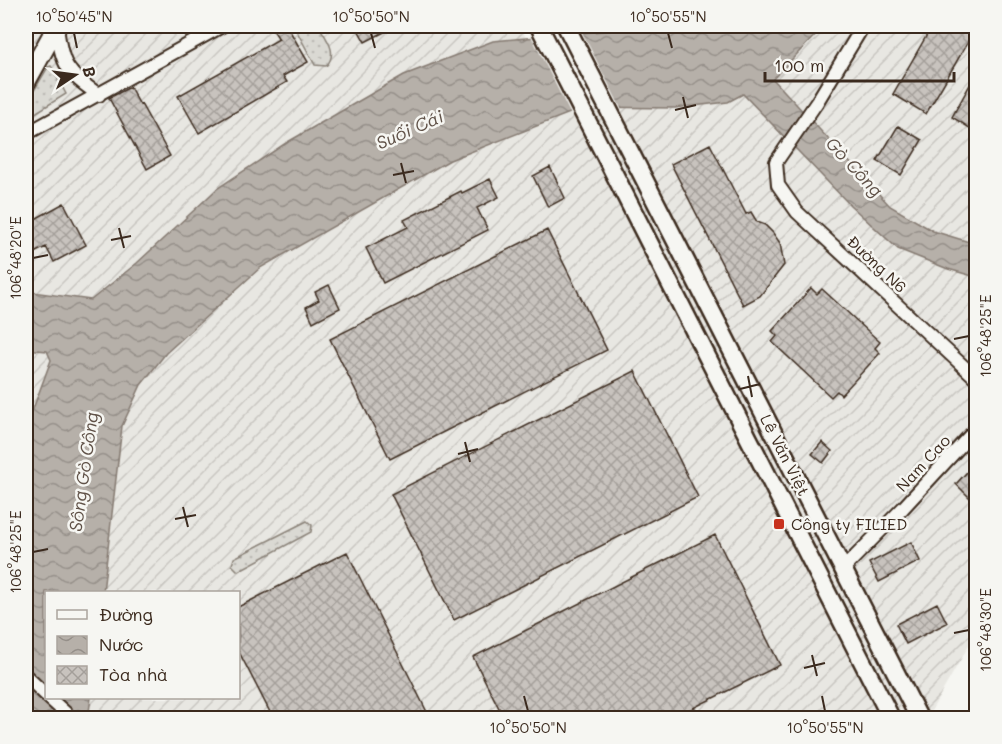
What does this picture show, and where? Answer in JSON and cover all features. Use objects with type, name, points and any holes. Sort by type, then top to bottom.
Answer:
[{"type":"main road","points":[[26,82],[57,26]]},
{"type":"main road","name":"Lê Văn Việt","points":[[539,26],[891,718]]},
{"type":"main road","name":"Lê Văn Việt","points":[[566,26],[919,718]]},
{"type":"main road","points":[[826,591],[843,569]]},
{"type":"street","points":[[57,26],[61,56],[68,71],[99,95]]},
{"type":"street","points":[[26,134],[222,26]]},
{"type":"street","name":"Đường N6","points":[[862,26],[817,102],[776,162],[778,186],[797,212],[976,378]]},
{"type":"street","name":"Nam Cao","points":[[843,569],[976,429]]},
{"type":"street","points":[[26,676],[45,694]]},
{"type":"street","points":[[50,699],[71,718]]},
{"type":"shaded area","points":[[26,26],[520,26],[565,115],[585,107],[675,108],[728,102],[773,79],[824,26],[976,26],[976,633],[927,718],[26,718]]},
{"type":"shaded area","points":[[294,26],[319,26],[331,51],[330,61],[326,66],[315,65]]},
{"type":"shaded area","points":[[51,66],[66,94],[32,115],[28,112],[26,104],[48,67]]},
{"type":"shaded area","points":[[307,521],[312,525],[311,532],[238,571],[232,565],[234,558]]},
{"type":"water","points":[[658,26],[824,26],[773,79],[890,206],[933,231],[976,244],[976,277],[948,269],[898,249],[850,205],[743,94],[728,102],[675,108],[585,107],[450,160],[260,268],[166,353],[141,385],[122,426],[103,591],[45,591],[45,699],[91,699],[88,718],[26,718],[26,428],[51,360],[47,351],[26,349],[26,291],[91,300],[137,263],[218,188],[286,143],[404,75],[493,41]]},
{"type":"pier","points":[[581,30],[622,110],[585,110],[571,115],[530,34]]},
{"type":"building","points":[[287,26],[308,62],[283,76],[287,82],[199,133],[178,96],[279,39],[273,30]]},
{"type":"building","points":[[356,26],[396,26],[365,42]]},
{"type":"building","points":[[932,26],[966,26],[975,30],[926,114],[893,94]]},
{"type":"building","points":[[976,74],[976,132],[952,117]]},
{"type":"building","points":[[130,87],[170,156],[147,169],[109,98]]},
{"type":"building","points":[[898,126],[922,140],[901,175],[877,161]]},
{"type":"building","points":[[710,144],[746,214],[751,212],[757,222],[765,225],[780,243],[784,265],[760,296],[743,305],[671,164]]},
{"type":"building","points":[[550,167],[565,198],[548,207],[533,176]]},
{"type":"building","points":[[490,179],[499,197],[477,208],[488,230],[383,283],[366,248],[408,227],[404,220]]},
{"type":"building","points":[[64,203],[86,245],[54,262],[46,247],[26,257],[26,224]]},
{"type":"building","points":[[547,230],[607,350],[390,459],[330,339]]},
{"type":"building","points":[[329,285],[340,308],[313,322],[306,307],[319,300],[315,292]]},
{"type":"building","points":[[811,288],[817,294],[822,289],[880,342],[875,348],[880,353],[841,395],[837,391],[831,397],[772,342],[777,336],[772,331]]},
{"type":"building","points":[[635,371],[698,497],[454,620],[391,494]]},
{"type":"building","points":[[822,442],[832,451],[823,463],[812,454]]},
{"type":"building","points":[[976,462],[976,504],[956,484]]},
{"type":"building","points":[[715,535],[780,665],[673,718],[504,718],[473,657]]},
{"type":"building","points":[[911,542],[920,561],[879,582],[869,563]]},
{"type":"building","points":[[347,552],[430,718],[273,718],[240,654],[240,606]]},
{"type":"building","points":[[937,603],[947,623],[906,644],[896,624]]},
{"type":"place","name":"Công ty FILIED","points":[[779,524]]},
{"type":"water label","name":"Suối Cái","points":[[410,130]]},
{"type":"water label","name":"Gò Công","points":[[854,167]]},
{"type":"water label","name":"Sông Gò Công","points":[[84,472]]}]
